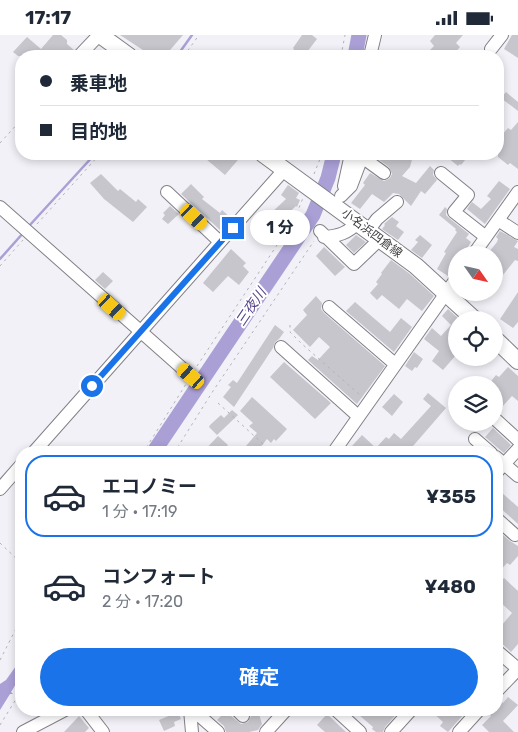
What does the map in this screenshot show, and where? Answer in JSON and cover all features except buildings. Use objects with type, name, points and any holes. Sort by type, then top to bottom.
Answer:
[{"type":"main road","points":[[100,35],[121,50]]},
{"type":"main road","name":"小名浜四倉線","points":[[271,160],[309,187],[339,201],[368,231],[416,266],[465,311]]},
{"type":"main road","points":[[503,347],[518,361]]},
{"type":"street","points":[[85,50],[100,35]]},
{"type":"street","points":[[371,50],[374,35]]},
{"type":"street","points":[[491,49],[502,35]]},
{"type":"street","points":[[339,201],[349,160]]},
{"type":"street","points":[[339,201],[351,186],[361,160]]},
{"type":"street","points":[[366,160],[384,173]]},
{"type":"street","points":[[39,446],[284,170]]},
{"type":"street","points":[[440,173],[468,195],[454,212],[486,237]]},
{"type":"street","points":[[167,192],[220,242]]},
{"type":"street","points":[[480,246],[518,192]]},
{"type":"street","points":[[322,234],[354,264],[368,231],[377,219],[397,202]]},
{"type":"street","points":[[0,207],[191,376]]},
{"type":"street","points":[[498,220],[518,233]]},
{"type":"street","points":[[322,234],[339,236],[350,230],[368,231]]},
{"type":"street","points":[[338,446],[448,290]]},
{"type":"street","points":[[329,307],[395,364]]},
{"type":"street","points":[[281,347],[358,416]]},
{"type":"street","points":[[503,426],[518,440]]},
{"type":"street","points":[[475,439],[483,446]]},
{"type":"street","points":[[503,462],[518,449]]},
{"type":"street","points":[[503,467],[518,476]]},
{"type":"street","points":[[0,489],[15,472]]},
{"type":"street","points":[[503,524],[515,535]]},
{"type":"street","points":[[503,656],[518,669],[503,685]]},
{"type":"street","points":[[23,732],[54,716]]},
{"type":"street","points":[[91,716],[103,732]]},
{"type":"street","points":[[192,716],[192,732]]},
{"type":"street","points":[[199,716],[218,732]]},
{"type":"street","points":[[266,732],[281,716]]},
{"type":"street","points":[[346,716],[360,732]]},
{"type":"street","points":[[391,732],[406,716]]},
{"type":"street","points":[[467,729],[475,716]]},
{"type":"path","points":[[188,50],[199,35]]},
{"type":"path","points":[[342,50],[345,35]]},
{"type":"path","points":[[0,143],[15,126]]},
{"type":"path","points":[[0,266],[95,160]]},
{"type":"path","points":[[147,446],[296,215],[320,160]]},
{"type":"path","points":[[178,446],[213,391],[322,234]]},
{"type":"path","points":[[290,325],[290,332],[302,344],[368,402]]},
{"type":"path","points":[[218,403],[265,446]]},
{"type":"path","points":[[0,543],[15,557]]},
{"type":"path","points":[[0,659],[15,630]]},
{"type":"path","points":[[0,725],[15,701]]},
{"type":"shaded area","points":[[15,667],[15,686],[11,692],[13,694],[10,694],[0,710],[0,684],[6,680]]},
{"type":"waterway","points":[[181,50],[192,35]]},
{"type":"waterway","name":"三夜川","points":[[356,50],[359,35]]},
{"type":"waterway","points":[[29,226],[90,160]]},
{"type":"waterway","name":"三夜川","points":[[158,446],[313,215],[328,178],[332,160]]},
{"type":"waterway","points":[[0,259],[24,232]]},
{"type":"route","points":[[92,386],[233,228]]}]
